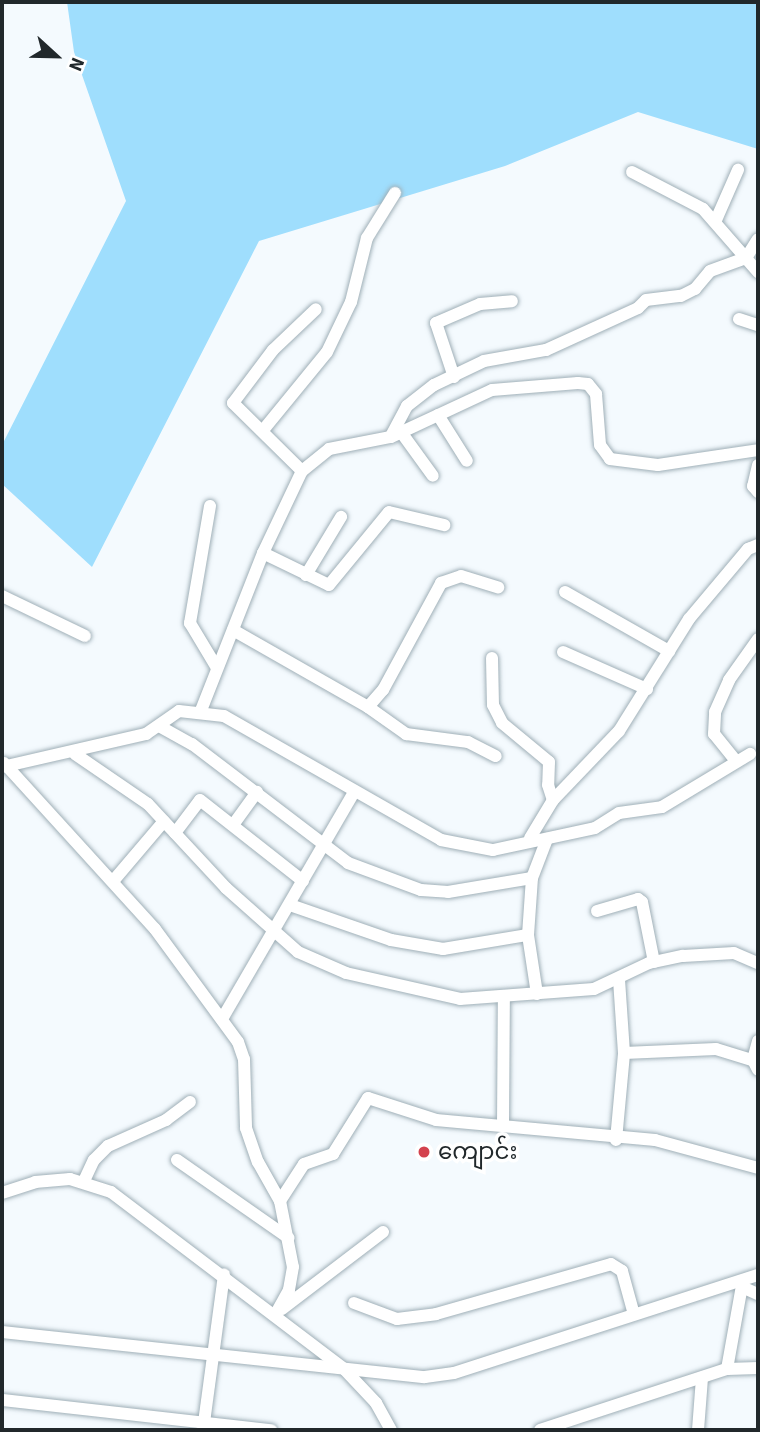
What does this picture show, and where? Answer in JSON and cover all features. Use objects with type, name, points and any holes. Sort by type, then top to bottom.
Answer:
[{"type":"street","points":[[716,220],[738,170]]},
{"type":"street","points":[[632,173],[703,209],[716,220],[758,272]]},
{"type":"street","points":[[264,429],[327,352],[351,302],[367,238],[395,193]]},
{"type":"street","points":[[396,434],[407,405],[434,385],[484,361],[546,350],[559,340],[638,309],[646,300],[681,296],[695,289],[710,271],[746,258],[758,239]]},
{"type":"street","points":[[454,377],[436,323],[480,304],[512,301]]},
{"type":"street","points":[[302,471],[234,400],[273,350],[316,309]]},
{"type":"street","points":[[739,319],[758,325]]},
{"type":"street","points":[[200,713],[263,553],[302,471],[329,449],[396,434],[492,390],[588,384],[600,407],[600,445],[610,458],[658,465],[758,450]]},
{"type":"street","points":[[438,415],[467,461]]},
{"type":"street","points":[[396,434],[433,476]]},
{"type":"street","points":[[758,465],[753,486],[758,492]]},
{"type":"street","points":[[210,506],[190,623],[217,668]]},
{"type":"street","points":[[263,553],[321,585],[334,583],[389,512],[444,525]]},
{"type":"street","points":[[306,575],[341,517]]},
{"type":"street","points":[[530,838],[553,800],[619,731],[689,619],[748,549],[758,545]]},
{"type":"street","points":[[368,706],[383,690],[441,583],[461,576],[498,587]]},
{"type":"street","points":[[565,592],[669,651]]},
{"type":"street","points":[[2,596],[85,636]]},
{"type":"street","points":[[233,630],[368,706],[406,734],[468,742],[496,756]]},
{"type":"street","points":[[736,761],[714,734],[715,712],[729,680],[758,639]]},
{"type":"street","points":[[563,652],[647,689]]},
{"type":"street","points":[[492,658],[493,705],[502,723],[549,762],[548,785],[553,800]]},
{"type":"street","points":[[4,765],[75,754],[159,726],[179,710],[224,716],[441,840],[464,848],[493,850],[530,838],[547,839],[595,828],[619,813],[662,807],[750,754]]},
{"type":"street","points":[[159,726],[192,744],[257,792],[322,846],[348,863],[421,890],[448,892],[532,878]]},
{"type":"street","points":[[75,754],[148,804],[298,953],[346,973],[439,996],[504,996],[594,989],[654,962],[709,953],[734,953],[758,963]]},
{"type":"street","points":[[4,765],[114,880],[222,1019],[244,1059],[246,1128],[258,1162],[280,1201],[293,1266],[289,1290],[276,1313]]},
{"type":"street","points":[[233,825],[257,792]]},
{"type":"street","points":[[222,1019],[354,792]]},
{"type":"street","points":[[175,833],[201,800],[303,881]]},
{"type":"street","points":[[114,880],[164,821]]},
{"type":"street","points":[[537,994],[528,935],[532,878],[547,839]]},
{"type":"street","points":[[597,911],[642,902],[654,962]]},
{"type":"street","points":[[289,905],[391,940],[443,948],[528,935]]},
{"type":"street","points":[[616,1140],[624,1052],[619,979]]},
{"type":"street","points":[[503,1124],[504,996]]},
{"type":"street","points":[[624,1052],[716,1049],[755,1065],[758,1041]]},
{"type":"street","points":[[280,1201],[304,1164],[333,1154],[368,1098],[436,1120],[503,1124],[616,1140],[655,1140],[758,1168]]},
{"type":"street","points":[[84,1181],[94,1160],[108,1146],[166,1120],[190,1102]]},
{"type":"street","points":[[177,1160],[289,1238]]},
{"type":"street","points":[[2,1193],[36,1182],[84,1181],[111,1192],[149,1217],[276,1313],[344,1369],[376,1403],[391,1430]]},
{"type":"street","points":[[276,1313],[383,1232]]},
{"type":"street","points":[[354,1303],[397,1319],[414,1317],[611,1264],[622,1271],[633,1311]]},
{"type":"street","points":[[203,1427],[224,1274]]},
{"type":"street","points":[[2,1332],[425,1377],[454,1373],[633,1311],[742,1284],[758,1275]]},
{"type":"street","points":[[742,1284],[758,1294]]},
{"type":"street","points":[[727,1369],[742,1284]]},
{"type":"street","points":[[540,1430],[561,1427],[727,1369],[758,1368]]},
{"type":"street","points":[[698,1430],[702,1378]]},
{"type":"street","points":[[2,1400],[203,1427],[271,1430]]},
{"type":"shaded area","points":[[67,2],[758,2],[758,149],[638,112],[505,166],[259,241],[92,567],[2,484],[2,445],[126,201],[74,52]]},
{"type":"place","name":"ကျောင်း","points":[[424,1152]]}]
